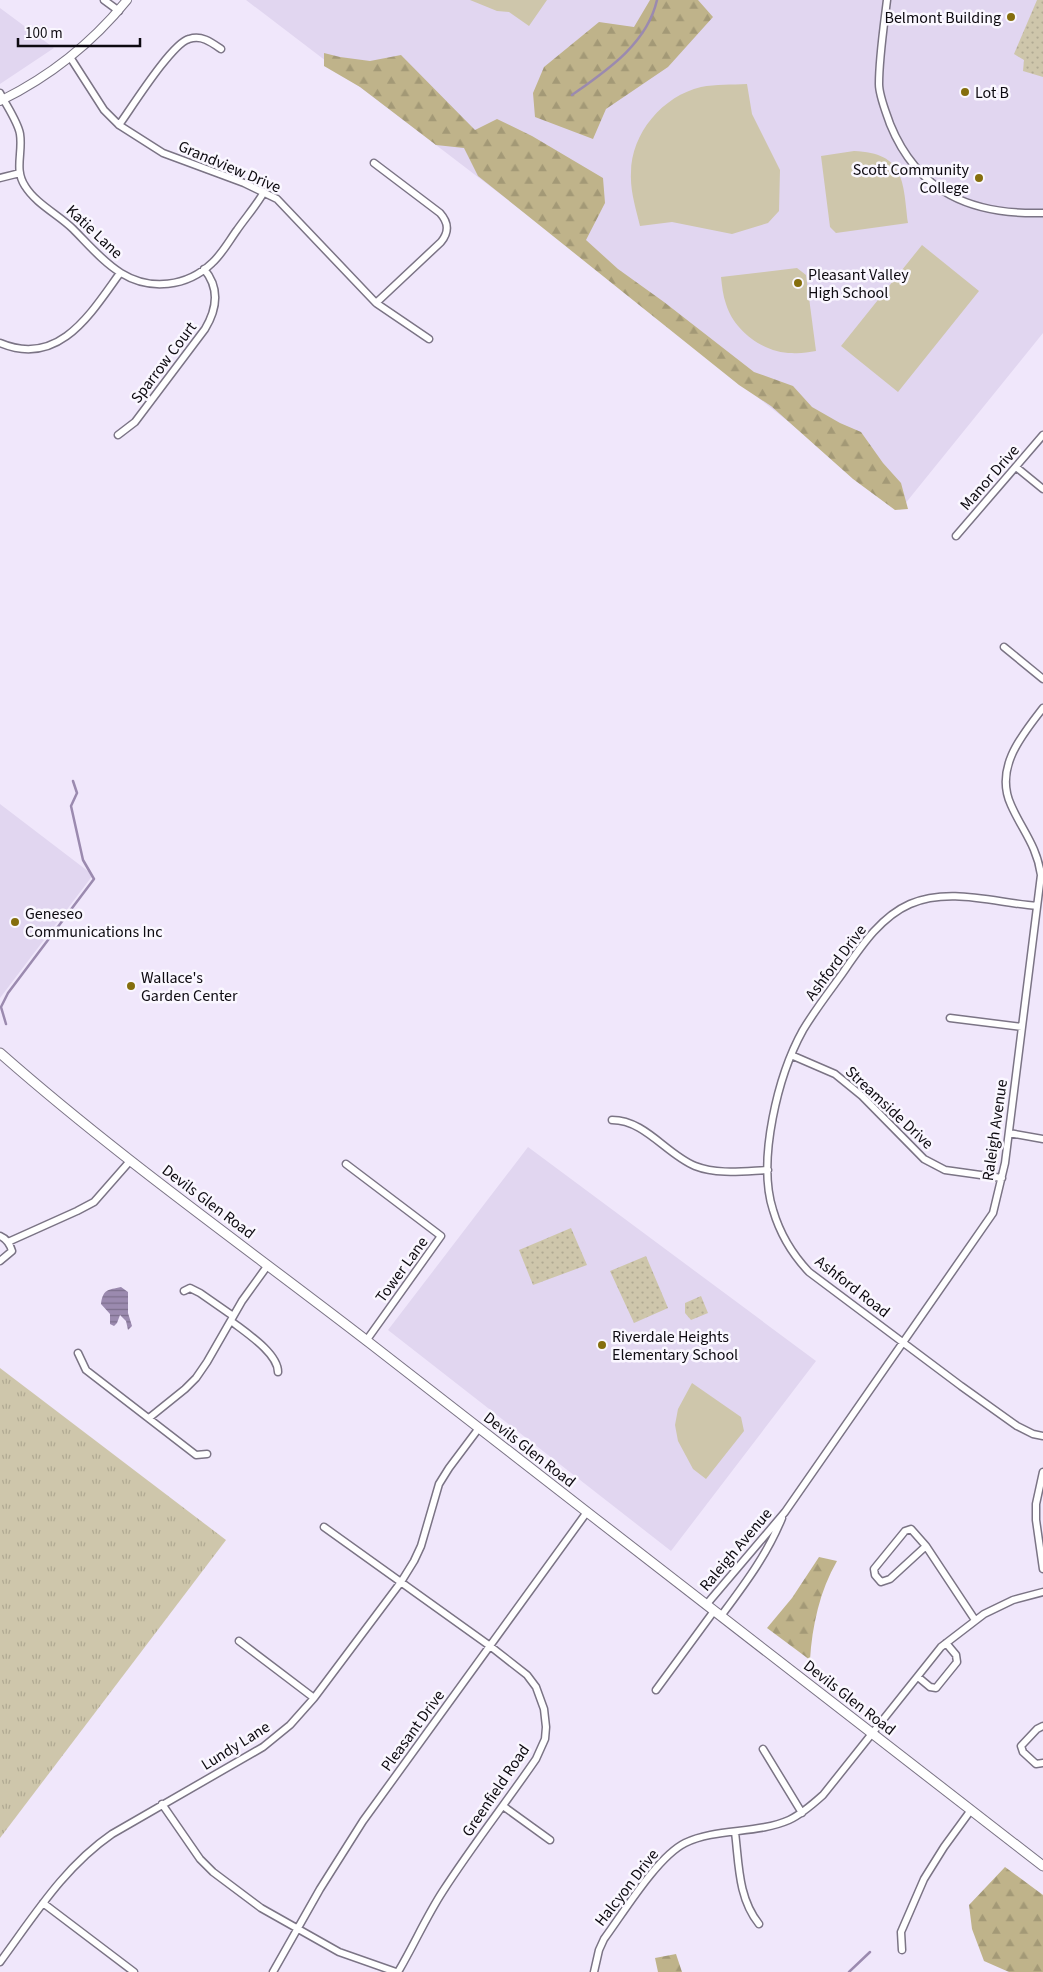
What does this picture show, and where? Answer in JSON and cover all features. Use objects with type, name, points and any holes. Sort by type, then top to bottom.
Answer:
[{"type":"main road","name":"Devils Glen Road","points":[[0,1053],[60,1106],[130,1161],[268,1265],[1043,1866]]},
{"type":"street","points":[[104,0],[118,11]]},
{"type":"street","points":[[1,98],[34,82],[70,57],[128,0]]},
{"type":"street","points":[[887,0],[879,85],[889,120],[906,156],[922,174],[964,202],[989,210],[1022,214],[1043,213]]},
{"type":"street","points":[[119,125],[181,43],[188,39],[203,38],[221,49]]},
{"type":"street","name":"Grandview Drive","points":[[70,57],[104,110],[119,125],[153,147],[178,160],[264,192],[277,199],[286,206],[376,303],[429,339]]},
{"type":"street","name":"Katie Lane","points":[[1,98],[20,134],[18,162],[20,173],[30,192],[68,224],[104,260],[120,273],[135,280],[158,285],[183,280],[204,269],[218,256],[264,192]]},
{"type":"street","points":[[374,163],[440,213],[444,218],[447,229],[446,236],[441,242],[376,303]]},
{"type":"street","points":[[0,178],[20,173]]},
{"type":"street","name":"Sparrow Court","points":[[118,435],[135,422],[206,329],[211,319],[216,298],[213,281],[204,269]]},
{"type":"street","points":[[0,343],[16,348],[29,349],[52,344],[65,338],[87,318],[120,273]]},
{"type":"street","name":"Manor Drive","points":[[956,536],[1043,435]]},
{"type":"street","points":[[1016,466],[1043,489]]},
{"type":"street","points":[[1004,647],[1043,679]]},
{"type":"street","name":"Raleigh Avenue","points":[[714,1611],[993,1213],[1002,1178],[1009,1133],[1041,875],[1039,861],[1033,844],[1010,804],[1006,790],[1006,777],[1011,752],[1043,708]]},
{"type":"street","name":"Ashford Drive","points":[[791,1055],[814,1012],[870,934],[909,904],[935,896],[968,897],[1037,906]]},
{"type":"street","points":[[950,1018],[1022,1027]]},
{"type":"street","name":"Ashford Road","points":[[791,1055],[777,1100],[768,1150],[768,1170],[772,1209],[782,1235],[795,1257],[809,1272],[961,1386],[1017,1426],[1033,1434],[1043,1436]]},
{"type":"street","name":"Streamside Drive","points":[[791,1055],[835,1074],[862,1096],[924,1159],[946,1170],[1002,1178]]},
{"type":"street","points":[[612,1120],[624,1120],[643,1130],[685,1161],[698,1167],[732,1172],[768,1170]]},
{"type":"street","points":[[1009,1133],[1043,1139]]},
{"type":"street","points":[[8,1242],[94,1202],[130,1161]]},
{"type":"street","name":"Tower Lane","points":[[346,1164],[441,1236],[366,1341]]},
{"type":"street","points":[[0,1236],[8,1242],[12,1251],[0,1261]]},
{"type":"street","points":[[149,1418],[196,1378],[268,1265]]},
{"type":"street","points":[[184,1291],[190,1288],[200,1293],[232,1319],[267,1350],[278,1365],[278,1372]]},
{"type":"street","points":[[78,1354],[86,1370],[196,1455],[207,1454]]},
{"type":"street","name":"Lundy Lane","points":[[0,1962],[60,1881],[94,1846],[162,1804],[263,1747],[290,1725],[314,1698],[401,1582],[421,1546],[439,1484],[448,1468],[479,1428]]},
{"type":"street","points":[[1043,1472],[1036,1504],[1036,1520],[1043,1569]]},
{"type":"street","name":"Pleasant Drive","points":[[273,1972],[320,1889],[363,1821],[587,1512]]},
{"type":"street","name":"Raleigh Avenue","points":[[714,1611],[755,1571],[773,1540],[785,1512]]},
{"type":"street","name":"Greenfield Road","points":[[324,1527],[490,1646],[527,1675],[536,1687],[544,1709],[545,1739],[536,1760],[442,1893],[397,1972]]},
{"type":"street","points":[[926,1546],[890,1579],[881,1582],[875,1575],[874,1569],[904,1531],[911,1529],[926,1546],[975,1620]]},
{"type":"street","name":"Halcyon Drive","points":[[594,1972],[598,1950],[604,1939],[657,1866],[671,1853],[685,1843],[699,1838],[789,1820],[802,1813],[823,1795],[946,1642],[975,1620],[1013,1600],[1043,1592]]},
{"type":"street","points":[[656,1690],[714,1611]]},
{"type":"street","points":[[239,1641],[314,1698]]},
{"type":"street","points":[[918,1677],[930,1687],[936,1688],[957,1662],[956,1655],[946,1642]]},
{"type":"street","points":[[1043,1726],[1037,1729],[1021,1746],[1022,1752],[1036,1764],[1043,1763]]},
{"type":"street","points":[[762,1749],[802,1813]]},
{"type":"street","points":[[162,1804],[189,1845],[213,1872],[260,1908],[339,1952],[397,1972]]},
{"type":"street","points":[[504,1806],[550,1840]]},
{"type":"street","points":[[902,1950],[901,1932],[924,1879],[971,1810]]},
{"type":"street","points":[[735,1832],[742,1890],[749,1912],[759,1924]]},
{"type":"street","points":[[43,1903],[134,1972]]},
{"type":"shaded area","name":"Pleasant Valley High School","points":[[246,0],[1043,0],[1043,333],[900,510],[529,216]]},
{"type":"shaded area","points":[[0,8],[54,48],[0,84]]},
{"type":"shaded area","points":[[0,804],[93,875],[0,998]]},
{"type":"shaded area","name":"Riverdale Heights Elementary School","points":[[528,1147],[816,1361],[671,1551],[388,1330]]},
{"type":"shaded area","points":[[121,1287],[128,1292],[128,1313],[132,1326],[128,1330],[126,1321],[120,1315],[114,1326],[110,1324],[110,1314],[101,1304],[103,1295],[107,1291]]},
{"type":"green space","points":[[470,0],[547,0],[529,26],[509,12],[497,11]]},
{"type":"green space","points":[[650,0],[698,0],[713,17],[668,67],[606,109],[593,139],[535,117],[533,93],[544,67],[599,22],[634,27]]},
{"type":"green space","points":[[1037,0],[1043,0],[1043,77],[1023,71],[1024,60],[1014,54]]},
{"type":"green space","points":[[324,53],[370,61],[401,55],[475,130],[497,119],[532,136],[603,178],[605,203],[586,240],[618,269],[754,372],[793,386],[812,407],[840,423],[861,432],[883,463],[901,483],[908,509],[895,510],[853,479],[771,406],[739,385],[478,176],[464,148],[436,145],[360,87],[324,66]]},
{"type":"green space","points":[[747,84],[752,114],[780,170],[779,211],[768,223],[732,234],[672,222],[640,226],[631,186],[632,158],[643,131],[652,118],[674,99],[687,92],[707,86]]},
{"type":"green space","points":[[854,151],[883,157],[898,172],[905,194],[908,223],[836,233],[830,227],[821,156]]},
{"type":"green space","points":[[922,245],[979,291],[898,392],[841,346]]},
{"type":"green space","points":[[797,268],[806,275],[816,351],[781,352],[761,345],[736,323],[725,301],[721,277]]},
{"type":"green space","points":[[571,1228],[587,1265],[533,1285],[519,1250]]},
{"type":"green space","points":[[646,1256],[668,1308],[634,1323],[610,1271]]},
{"type":"green space","points":[[701,1296],[708,1313],[691,1320],[685,1313],[685,1303]]},
{"type":"green space","points":[[0,1368],[226,1540],[0,1838]]},
{"type":"green space","points":[[692,1383],[741,1417],[744,1431],[706,1479],[693,1469],[678,1441],[675,1425],[678,1409]]},
{"type":"green space","points":[[819,1557],[837,1561],[826,1584],[818,1609],[810,1660],[767,1628],[792,1598]]},
{"type":"green space","points":[[1005,1867],[1043,1895],[1043,1972],[1009,1972],[984,1961],[972,1929],[969,1905]]},
{"type":"green space","points":[[676,1954],[682,1972],[658,1972],[655,1958]]},
{"type":"waterway","points":[[572,95],[611,66],[635,43],[652,16],[657,0]]},
{"type":"waterway","points":[[6,1024],[1,1007],[8,993],[94,879],[83,860],[71,806],[77,793],[73,781]]},
{"type":"waterway","points":[[849,1972],[870,1952]]},
{"type":"place","name":"Belmont Building","points":[[1011,17]]},
{"type":"place","name":"Lot B","points":[[965,92]]},
{"type":"place","name":"Scott Community College","points":[[979,178]]},
{"type":"place","name":"Pleasant Valley High School","points":[[798,283]]},
{"type":"place","name":"Geneseo Communications Inc","points":[[15,922]]},
{"type":"place","name":"Wallace's Garden Center","points":[[131,986]]},
{"type":"place","name":"Riverdale Heights Elementary School","points":[[602,1345]]}]
